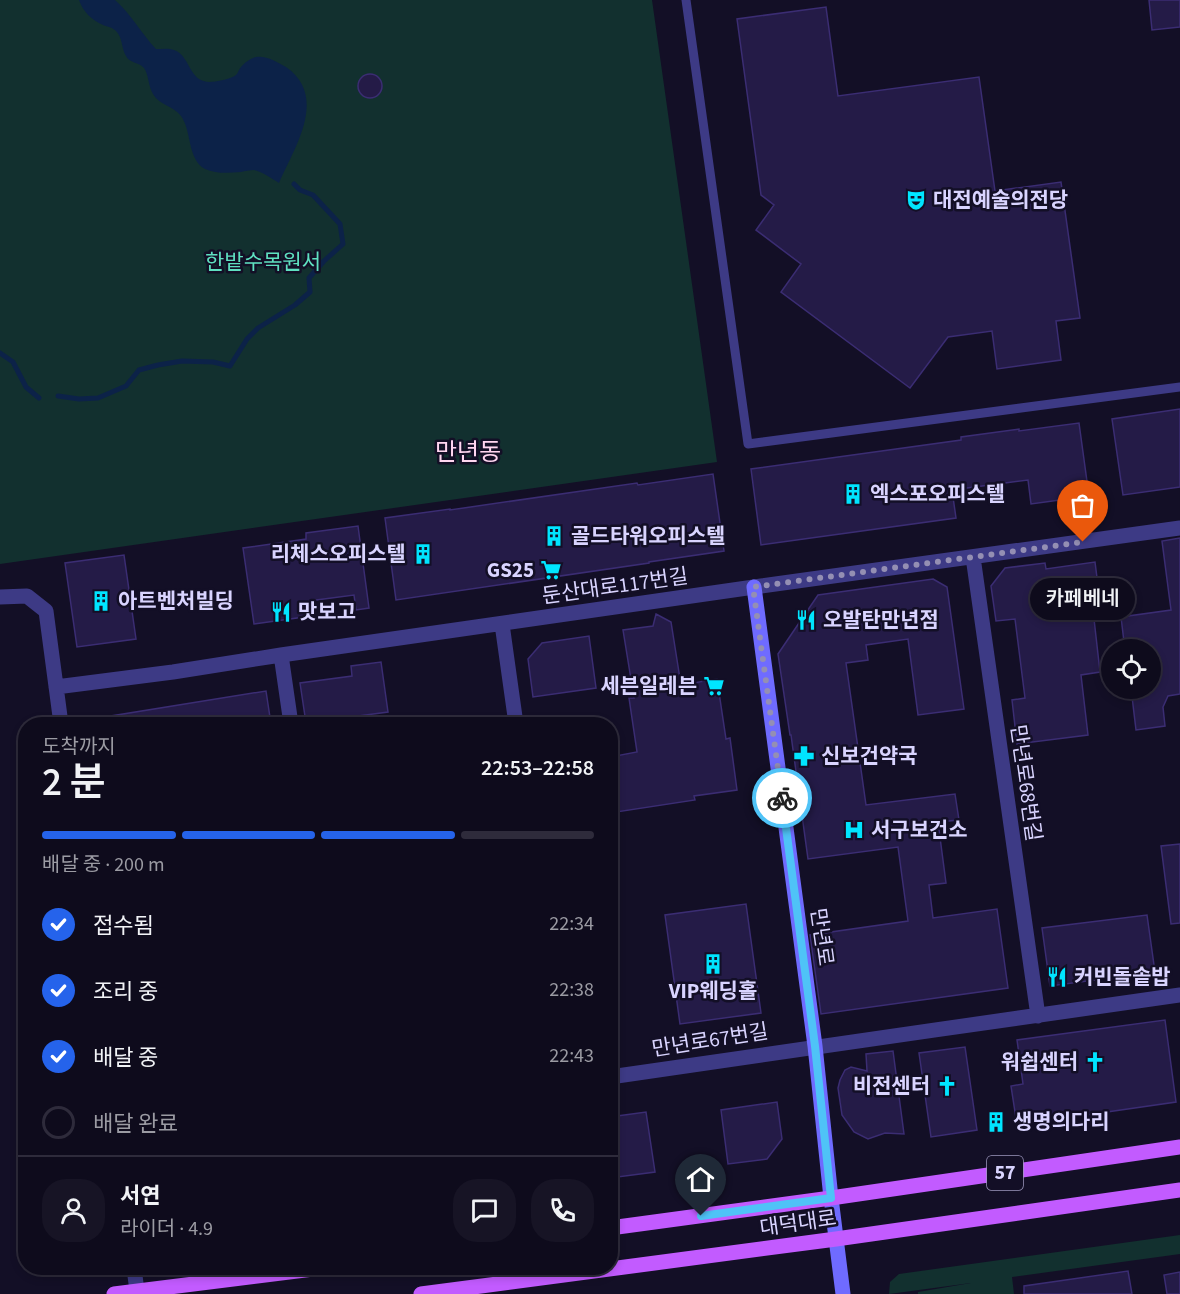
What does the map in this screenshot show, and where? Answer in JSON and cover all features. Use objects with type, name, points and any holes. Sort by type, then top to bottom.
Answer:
[{"type":"main road","name":"대덕대로","points":[[618,1227],[1180,1147]]},
{"type":"main road","name":"대덕대로","points":[[618,1268],[1180,1190]]},
{"type":"main road","points":[[114,1294],[265,1275]]},
{"type":"main road","name":"대덕대로","points":[[421,1294],[564,1275]]},
{"type":"street","name":"둔산대로117번길","points":[[56,687],[1180,528]]},
{"type":"street","name":"만년로68번길","points":[[973,557],[1038,1016]]},
{"type":"street","name":"만년로","points":[[753,587],[815,1046],[843,1294]]},
{"type":"street","points":[[0,597],[27,596],[46,611],[60,717]]},
{"type":"street","points":[[502,624],[515,717]]},
{"type":"street","points":[[281,655],[290,717]]},
{"type":"street","points":[[815,1046],[1180,995]]},
{"type":"street","name":"만년로67번길","points":[[618,1076],[815,1046]]},
{"type":"street","points":[[135,1275],[137,1291]]},
{"type":"lane","points":[[686,0],[748,444],[1180,387]]},
{"type":"green space","name":"한밭수목원서","points":[[0,0],[652,0],[717,462],[0,564]]},
{"type":"green space","points":[[1180,1235],[1180,1254],[1012,1277],[1014,1294],[918,1294],[918,1292],[971,1283],[889,1294],[890,1282],[899,1274]]},
{"type":"water","points":[[79,0],[115,0],[156,49],[170,49],[180,53],[193,73],[202,81],[212,82],[231,78],[246,62],[256,57],[267,58],[286,67],[299,79],[305,93],[307,108],[299,139],[279,183],[254,170],[218,172],[209,171],[199,164],[192,152],[187,129],[181,116],[156,98],[151,91],[144,68],[127,58],[116,31],[92,18],[85,12]]},
{"type":"building","points":[[1149,0],[1180,0],[1180,27],[1152,30]]},
{"type":"building","name":"대전예술의전당","points":[[826,7],[838,96],[979,77],[995,191],[1061,182],[1080,318],[1056,321],[1061,360],[997,369],[992,331],[948,337],[910,388],[781,292],[801,264],[756,230],[774,205],[761,195],[737,19]]},
{"type":"building","points":[[370,74],[378,78],[382,86],[378,94],[370,98],[362,94],[358,86],[362,78]]},
{"type":"building","points":[[1180,409],[1180,487],[1123,495],[1112,419]]},
{"type":"building","name":"엑스포오피스텔","points":[[1079,423],[1089,496],[1031,504],[1028,480],[952,490],[956,518],[761,545],[751,469],[961,440],[961,437]]},
{"type":"building","points":[[713,474],[724,551],[396,600],[385,518]]},
{"type":"building","points":[[358,526],[369,608],[356,610],[354,595],[309,601],[311,616],[254,624],[243,548],[306,539],[306,533]]},
{"type":"building","points":[[1180,538],[1180,694],[1168,696],[1163,707],[1165,726],[1136,730],[1132,699],[1161,699],[1161,639],[1124,639],[1121,617],[1171,610],[1162,541]]},
{"type":"building","name":"아트벤처빌딩","points":[[124,555],[136,639],[77,647],[65,563]]},
{"type":"building","points":[[1095,562],[1101,609],[1093,610],[1100,672],[1081,675],[1088,735],[1017,744],[1012,700],[1025,698],[1015,619],[996,621],[991,586],[1005,568],[1045,563],[1046,569]]},
{"type":"building","points":[[933,579],[947,587],[964,709],[918,715],[908,639],[866,645],[868,660],[846,663],[866,805],[955,794],[959,820],[938,822],[946,883],[929,885],[933,918],[997,909],[1008,988],[821,1014],[810,935],[908,921],[898,847],[808,859],[778,654],[818,595]]},
{"type":"building","points":[[656,614],[671,622],[681,685],[717,679],[726,739],[730,738],[737,790],[694,796],[695,800],[618,812],[618,756],[637,752],[629,698],[634,698],[623,630],[653,626]]},
{"type":"building","points":[[589,636],[596,688],[533,697],[528,659],[542,643]]},
{"type":"building","points":[[381,662],[388,712],[351,717],[305,717],[300,683],[352,676],[351,666]]},
{"type":"building","points":[[266,691],[270,717],[111,717]]},
{"type":"building","points":[[1180,844],[1180,923],[1171,924],[1161,846]]},
{"type":"building","name":"VIP웨딩홀","points":[[746,904],[761,1013],[680,1024],[665,915]]},
{"type":"building","points":[[1147,915],[1155,972],[1050,986],[1042,928]]},
{"type":"building","name":"워쉽센터","points":[[1165,1020],[1176,1102],[1017,1125],[1011,1086],[1023,1084],[1017,1040]]},
{"type":"building","name":"비전센터","points":[[965,1047],[977,1130],[931,1137],[919,1053]]},
{"type":"building","points":[[893,1051],[904,1134],[885,1133],[868,1139],[854,1132],[842,1115],[838,1088],[840,1080],[845,1070],[851,1067],[867,1071],[866,1054]]},
{"type":"building","points":[[777,1102],[782,1139],[767,1159],[728,1164],[721,1110]]},
{"type":"building","points":[[646,1112],[655,1172],[618,1177],[618,1116]]},
{"type":"building","points":[[1128,1271],[1132,1294],[1024,1294],[1024,1286]]},
{"type":"building","points":[[1180,1272],[1180,1294],[1167,1294],[1164,1275]]},
{"type":"waterway","points":[[58,396],[79,399],[98,398],[126,386],[139,370],[158,365],[182,361],[213,362],[230,366],[247,339],[258,328],[295,305],[310,292],[309,278],[343,244],[340,224],[313,195],[300,190],[294,184]]},
{"type":"waterway","points":[[0,353],[13,362],[26,387],[39,398]]},
{"type":"way so far","points":[[782,798],[753,587],[1083,542]]},
{"type":"place","name":"대전예술의전당","points":[[916,200]]},
{"type":"place","name":"엑스포오피스텔","points":[[853,494]]},
{"type":"place","name":"골드타워오피스텔","points":[[554,536]]},
{"type":"place","name":"카페베네","points":[[1083,542]]},
{"type":"place","name":"리체스오피스텔","points":[[423,554]]},
{"type":"place","name":"GS25","points":[[551,570]]},
{"type":"place","name":"아트벤처빌딩","points":[[101,601]]},
{"type":"place","name":"맛보고","points":[[281,612]]},
{"type":"place","name":"오발탄만년점","points":[[806,620]]},
{"type":"place","name":"세븐일레븐","points":[[714,686]]},
{"type":"place","name":"신보건약국","points":[[804,756]]},
{"type":"place","name":"서구보건소","points":[[854,830]]},
{"type":"place","name":"VIP웨딩홀","points":[[713,964]]},
{"type":"place","name":"커빈돌솥밥","points":[[1057,977]]},
{"type":"place","name":"워쉽센터","points":[[1095,1062]]},
{"type":"place","name":"비전센터","points":[[947,1086]]},
{"type":"place","name":"생명의다리","points":[[996,1122]]},
{"type":"district","name":"만년동","points":[[468,452]]},
{"type":"route","points":[[701,1216],[831,1198],[815,1046],[782,798]]}]
